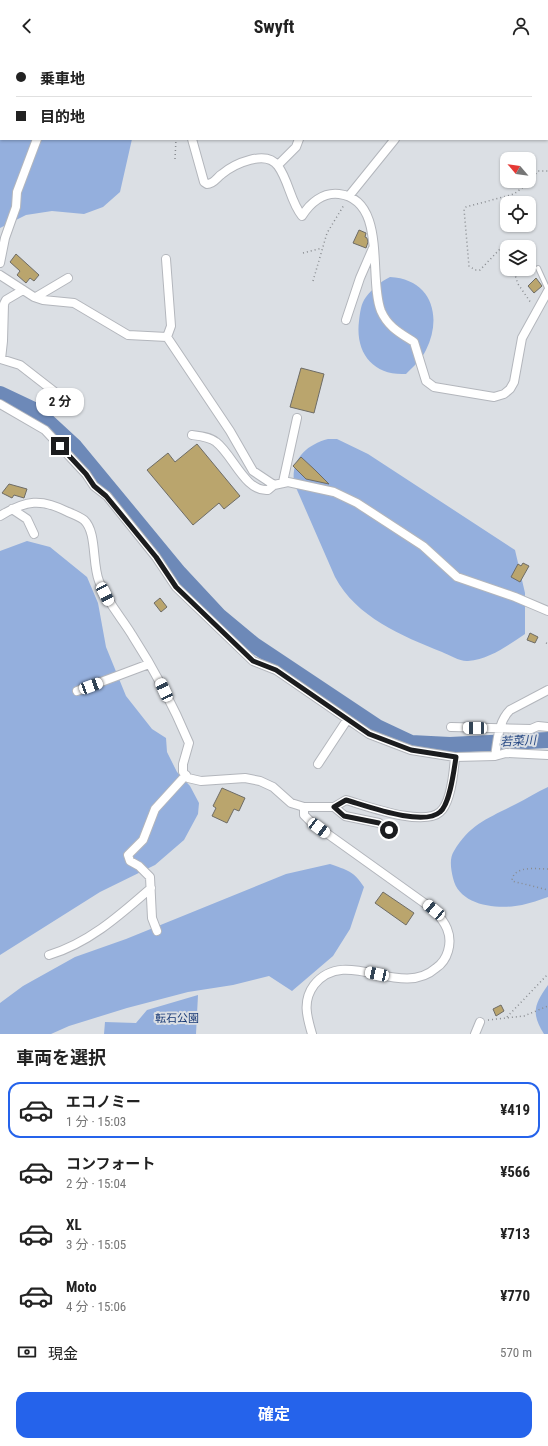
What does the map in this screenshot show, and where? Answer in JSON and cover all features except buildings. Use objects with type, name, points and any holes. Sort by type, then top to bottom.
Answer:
[{"type":"street","points":[[0,263],[5,238],[16,208],[17,192],[37,140]]},
{"type":"street","points":[[192,140],[204,182],[207,184],[213,182],[230,169],[249,161],[263,158],[273,161],[278,165],[292,200],[302,216],[308,207],[317,199],[337,193],[349,196],[364,206],[372,233],[380,309],[391,328],[414,342],[426,381],[434,387],[494,397],[504,394],[514,382],[522,338],[548,290]]},
{"type":"street","points":[[278,165],[296,147],[299,140]]},
{"type":"street","points":[[349,196],[393,140]]},
{"type":"street","points":[[346,320],[360,278],[374,247]]},
{"type":"street","points":[[166,259],[170,326],[167,337],[230,431],[252,472],[274,486]]},
{"type":"street","points":[[0,275],[36,297],[74,303],[128,335],[167,337]]},
{"type":"street","points":[[36,297],[68,278]]},
{"type":"street","points":[[23,290],[6,300],[4,304],[1,359],[20,365],[65,400],[77,406]]},
{"type":"street","points":[[0,404],[45,430],[86,474],[94,486],[106,496],[156,557],[176,587],[253,661],[276,670],[369,734],[395,745],[429,754],[456,757],[506,752],[548,755]]},
{"type":"street","points":[[283,482],[297,418]]},
{"type":"street","points":[[192,434],[216,441],[228,453],[242,474],[252,485],[262,490],[268,490],[283,482],[334,492],[357,503],[423,546],[457,577],[515,597],[548,611]]},
{"type":"street","points":[[0,516],[12,508],[26,503],[40,502],[62,509],[83,520],[90,528],[98,580],[112,608],[132,635],[159,680],[189,743],[183,764],[183,772],[186,775],[201,781],[245,778],[260,781],[273,787],[291,803],[304,807],[334,807],[346,800],[418,818],[434,816],[444,808],[448,799],[456,757]]},
{"type":"street","points":[[12,508],[27,519],[34,534]]},
{"type":"street","points":[[77,692],[149,664]]},
{"type":"street","points":[[496,754],[499,730],[510,710],[548,690]]},
{"type":"street","points":[[318,764],[347,720]]},
{"type":"street","points":[[451,727],[499,730],[531,729],[538,726],[548,727]]},
{"type":"street","points":[[157,931],[152,922],[150,877],[139,866],[130,861],[128,855],[143,840],[155,809],[186,775]]},
{"type":"street","points":[[304,807],[304,815],[311,822],[434,910],[445,924],[450,942],[448,952],[439,966],[427,975],[416,978],[401,979],[365,971],[341,970],[329,973],[320,978],[310,990],[307,999],[306,1014],[312,1034]]},
{"type":"street","points":[[334,807],[344,816],[379,823],[389,830]]},
{"type":"street","points":[[49,955],[97,933],[151,888]]},
{"type":"street","points":[[475,1034],[480,1022]]},
{"type":"lane","points":[[538,268],[548,290]]},
{"type":"path","points":[[175,159],[176,140]]},
{"type":"path","points":[[500,249],[480,270],[469,266],[464,209],[514,194],[526,185],[538,171],[548,171]]},
{"type":"path","points":[[313,281],[327,233],[349,196]]},
{"type":"path","points":[[303,253],[323,248]]},
{"type":"path","points":[[515,276],[518,284],[538,310]]},
{"type":"path","points":[[548,869],[526,869],[516,872],[512,876],[512,881],[548,890]]},
{"type":"path","points":[[506,1018],[548,974]]},
{"type":"path","points":[[480,1022],[524,1016],[548,1006]]},
{"type":"green space","points":[[0,140],[132,140],[120,192],[103,207],[84,214],[52,211],[26,215],[0,228]]},
{"type":"green space","points":[[390,277],[404,279],[415,284],[424,292],[430,302],[433,312],[431,337],[426,350],[420,360],[406,374],[394,374],[376,367],[363,352],[360,343],[359,321],[363,302],[374,288]]},
{"type":"green space","points":[[328,439],[337,439],[368,454],[515,550],[525,593],[525,634],[491,655],[476,660],[465,661],[396,632],[381,624],[355,603],[344,591],[335,577],[294,483],[295,467],[302,454],[313,445]]},
{"type":"green space","points":[[27,541],[50,547],[87,577],[98,603],[106,647],[126,696],[152,729],[166,738],[167,752],[177,772],[190,786],[199,803],[198,814],[184,840],[155,865],[100,892],[0,955],[0,551]]},
{"type":"green space","points":[[548,787],[548,897],[522,905],[502,907],[481,904],[463,895],[453,878],[451,864],[452,854],[460,842],[474,828],[489,818]]},
{"type":"green space","points":[[330,864],[353,874],[364,887],[350,929],[333,956],[292,991],[269,976],[233,985],[188,992],[127,1008],[69,1026],[51,1034],[0,1034],[0,1003],[23,986],[75,957],[126,939],[286,874]]},
{"type":"green space","points":[[548,985],[548,1034],[544,1034],[537,1020],[536,1009],[540,998]]},
{"type":"green space","name":"転石公園","points":[[198,995],[196,1034],[104,1034],[105,1022],[136,1023],[147,1010]]},
{"type":"waterway","name":"若菜川","points":[[0,394],[36,411],[75,447],[179,573],[219,616],[254,645],[377,727],[411,743],[450,745],[548,740]]},
{"type":"route","points":[[60,446],[86,474],[94,486],[106,496],[156,557],[176,587],[253,661],[276,670],[339,715],[369,734],[411,750],[456,757],[448,799],[444,808],[434,816],[418,818],[346,800],[338,803],[334,807],[344,816],[379,823],[389,830]]}]
